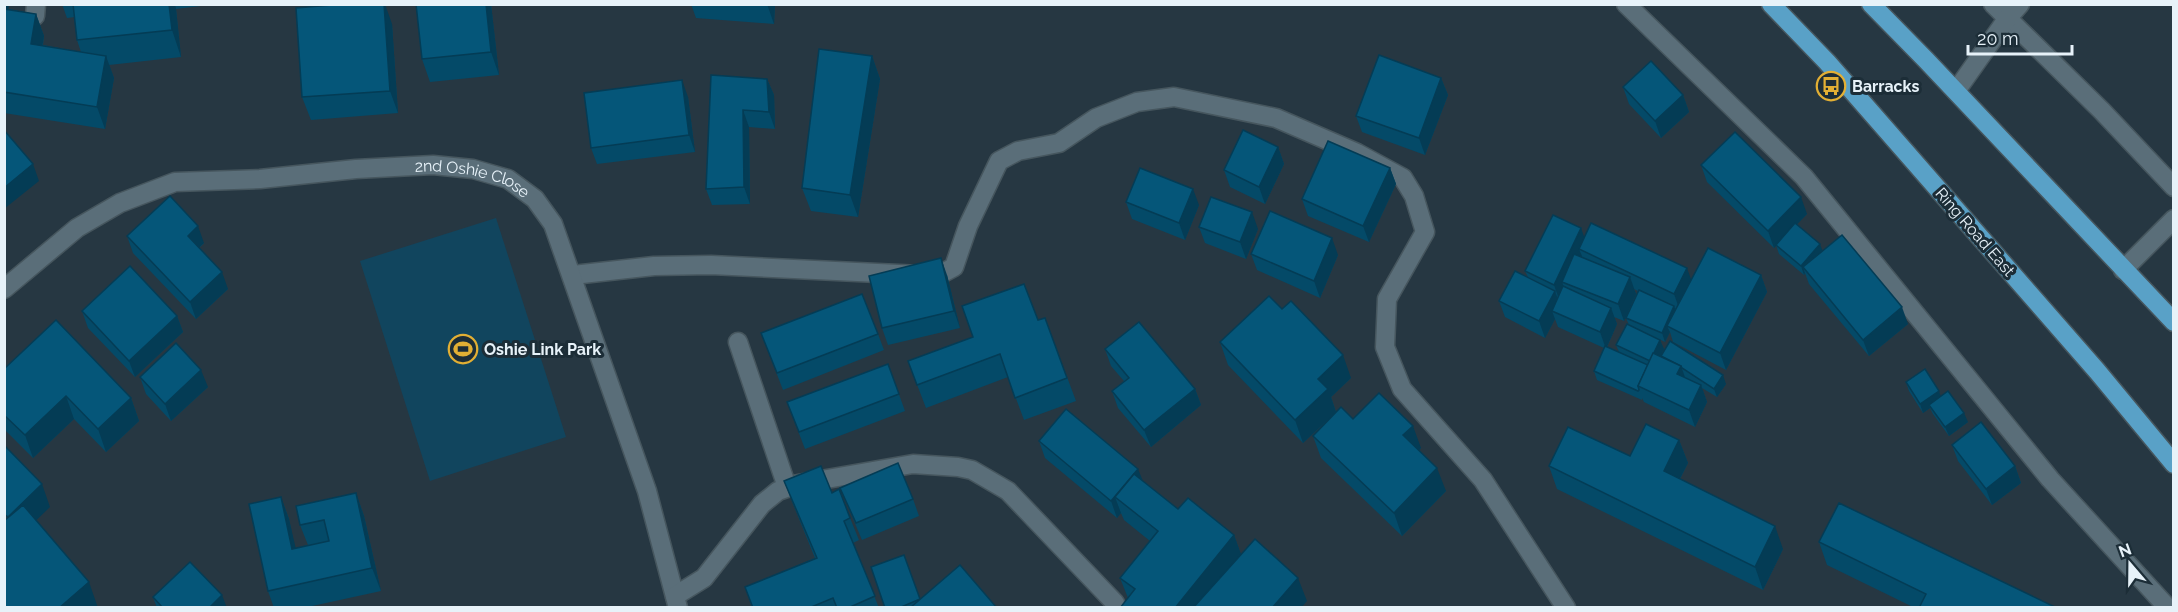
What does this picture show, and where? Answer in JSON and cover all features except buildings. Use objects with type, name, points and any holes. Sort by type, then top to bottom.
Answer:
[{"type":"main road","name":"Ring Road East","points":[[1770,4],[1827,62],[2097,371],[2174,464]]},
{"type":"main road","points":[[1870,4],[2174,321]]},
{"type":"street","points":[[1626,4],[1804,177],[2050,479],[2168,608]]},
{"type":"street","points":[[1993,4],[2102,111],[2174,187]]},
{"type":"street","points":[[1956,92],[2020,4]]},
{"type":"street","points":[[573,275],[654,266],[711,265],[920,276],[941,274],[954,267],[968,226],[999,161],[1018,151],[1059,143],[1096,118],[1137,102],[1174,97],[1276,118],[1357,153],[1403,178],[1414,196],[1425,232],[1387,299],[1385,347],[1402,389],[1483,480],[1566,608]]},
{"type":"street","name":"2nd Oshie Close","points":[[4,289],[77,228],[120,203],[175,182],[260,179],[356,169],[432,165],[472,169],[508,179],[535,199],[553,224],[573,275],[647,491],[676,602]]},
{"type":"street","points":[[2123,270],[2174,219]]},
{"type":"street","points":[[738,342],[787,487]]},
{"type":"street","points":[[676,602],[704,578],[762,504],[778,491],[787,487],[913,464],[958,467],[988,477],[1008,491],[1115,603]]},
{"type":"shaded area","name":"Oshie Link Park","points":[[496,218],[566,437],[430,481],[360,261]]},
{"type":"place","name":"Barracks","points":[[1831,86]]},
{"type":"place","name":"Oshie Link Park","points":[[463,349]]}]
